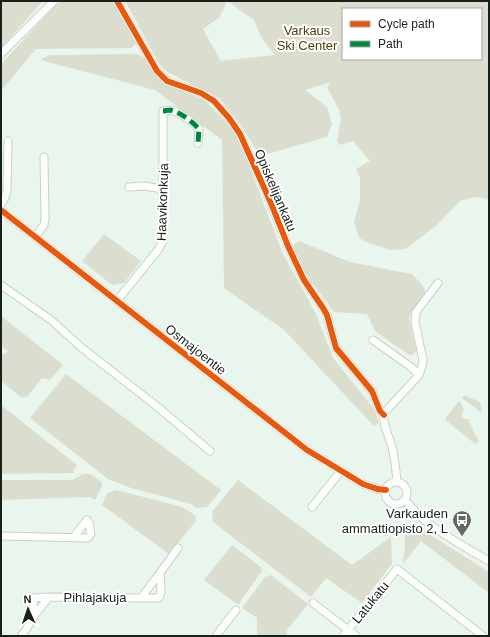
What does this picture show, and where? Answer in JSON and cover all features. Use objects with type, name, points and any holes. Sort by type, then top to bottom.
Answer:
[{"type":"street","points":[[1,54],[54,1]]},
{"type":"street","name":"Opiskelijankatu","points":[[117,1],[157,70],[167,81],[201,93],[214,101],[229,118],[240,134],[304,280],[327,315],[336,348],[372,391],[380,411],[384,415],[383,418],[395,461],[397,482]]},
{"type":"street","name":"Haavikonkuja","points":[[118,301],[161,246],[163,241],[163,111],[170,110],[176,112],[195,125],[199,129],[198,143]]},
{"type":"street","points":[[1,204],[7,191],[8,141]]},
{"type":"street","points":[[35,237],[44,225],[45,218],[44,157]]},
{"type":"street","points":[[128,187],[144,186],[163,189]]},
{"type":"street","name":"Osmajoentie","points":[[1,210],[307,450],[363,484],[377,489],[386,490]]},
{"type":"street","points":[[384,415],[388,408],[419,374],[423,360],[415,322],[416,312],[438,283]]},
{"type":"street","points":[[1,285],[51,320],[79,348],[154,404],[210,451]]},
{"type":"street","points":[[373,340],[419,374]]},
{"type":"street","points":[[312,507],[341,471]]},
{"type":"street","points":[[397,482],[404,484],[407,490],[407,497],[398,504],[392,503],[386,497],[386,490],[390,484],[397,482]]},
{"type":"street","points":[[405,500],[427,522],[489,561]]},
{"type":"street","points":[[1,536],[73,538]]},
{"type":"street","name":"Pihlajakuja","points":[[141,598],[178,548]]},
{"type":"street","name":"Latukatu","points":[[343,636],[397,569],[483,636]]},
{"type":"street","name":"Pihlajakuja","points":[[34,616],[33,598],[159,598],[161,592],[160,573]]},
{"type":"street","name":"Pihlajakuja","points":[[21,636],[49,597]]},
{"type":"street","points":[[313,603],[356,636]]},
{"type":"street","points":[[219,635],[236,610]]},
{"type":"green space","points":[[1,1],[43,1],[1,48]]},
{"type":"green space","points":[[61,1],[112,1],[136,42],[132,48],[36,49],[1,91],[1,64]]},
{"type":"green space","name":"Varkaus Ski Center","points":[[125,1],[227,1],[489,1],[489,199],[475,197],[460,201],[436,226],[405,249],[391,250],[371,244],[359,238],[354,222],[360,200],[360,178],[356,169],[370,161],[353,141],[341,145],[337,142],[341,119],[339,110],[327,87],[332,82],[305,90],[327,107],[332,124],[327,137],[260,156],[240,124],[219,98],[169,73],[160,65]],"holes":[[[227,1],[254,20],[262,39],[275,55],[221,61],[203,29],[220,17]]]},
{"type":"green space","points":[[138,54],[145,59],[164,83],[204,100],[227,123],[238,137],[283,254],[316,314],[333,358],[374,409],[379,423],[374,426],[284,330],[224,288],[222,140],[155,90],[40,60],[49,55]]},
{"type":"green space","points":[[104,234],[141,261],[124,283],[112,285],[82,261]]},
{"type":"green space","points":[[299,241],[350,262],[411,274],[420,282],[425,290],[425,296],[412,311],[409,318],[416,350],[414,354],[409,355],[375,331],[367,314],[334,312],[306,275],[294,250],[294,244]]},
{"type":"green space","points":[[1,316],[63,365],[50,380],[42,378],[28,396],[22,398],[1,381],[1,353],[5,354],[8,351],[1,347]]},
{"type":"green space","points":[[66,374],[221,490],[207,507],[196,508],[191,504],[131,488],[108,479],[30,418]]},
{"type":"green space","points":[[464,395],[480,402],[482,413],[462,398]]},
{"type":"green space","points":[[459,401],[464,410],[462,417],[468,419],[479,442],[475,444],[445,419]]},
{"type":"green space","points":[[1,405],[77,465],[73,473],[1,474]]},
{"type":"green space","points":[[83,474],[90,474],[102,482],[102,486],[95,500],[90,497],[1,500],[1,480],[72,480]]},
{"type":"green space","points":[[238,480],[352,565],[391,537],[392,564],[362,603],[326,578],[311,597],[213,522],[212,512]]},
{"type":"green space","points":[[117,490],[182,507],[195,515],[196,521],[169,554],[102,505],[107,493]]},
{"type":"green space","points":[[409,526],[416,526],[489,572],[489,593],[421,541],[404,563],[405,531]]},
{"type":"green space","points":[[232,545],[261,567],[262,571],[238,605],[204,580]]},
{"type":"green space","points":[[271,575],[308,604],[287,630],[287,636],[257,636],[257,618],[242,608],[265,577]]},
{"type":"marked path","points":[[163,111],[174,111],[194,124],[199,129],[198,143]]},
{"type":"cycle path","points":[[117,1],[157,71],[167,81],[201,93],[214,101],[229,118],[240,134],[304,280],[327,315],[336,348],[372,391],[380,411],[384,415]]},
{"type":"cycle path","points":[[1,210],[307,450],[363,484],[377,489],[386,490]]},
{"type":"place","name":"Varkauden ammattiopisto 2, L","points":[[462,537]]}]
